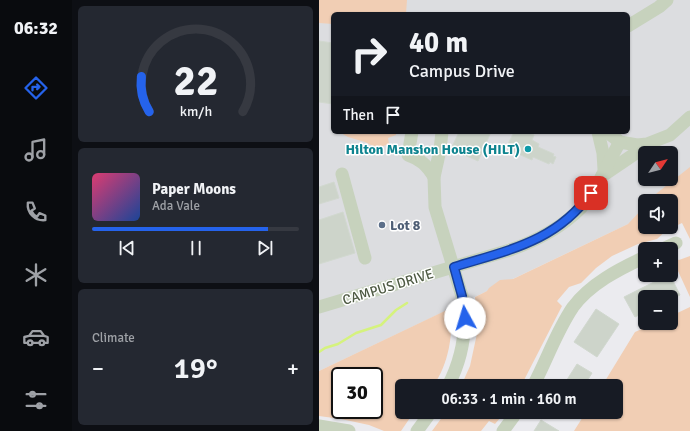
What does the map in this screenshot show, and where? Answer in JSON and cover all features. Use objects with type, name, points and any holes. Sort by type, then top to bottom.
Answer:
[{"type":"street","points":[[630,25],[659,8],[667,0]]},
{"type":"street","points":[[602,174],[670,135],[690,118]]},
{"type":"street","points":[[412,134],[408,155],[422,162],[429,168],[434,177]]},
{"type":"street","points":[[442,134],[434,177],[435,207],[442,234],[454,267],[465,310],[463,345],[452,379]]},
{"type":"street","points":[[598,134],[603,153],[602,174]]},
{"type":"street","points":[[610,134],[620,142],[637,145],[656,142]]},
{"type":"street","name":"CAMPUS DRIVE","points":[[319,307],[454,267],[532,242],[550,233],[581,208],[620,142]]},
{"type":"street","points":[[342,174],[365,258]]},
{"type":"street","points":[[536,379],[555,339],[574,307],[585,294],[603,280],[638,260]]},
{"type":"street","points":[[417,431],[426,419]]},
{"type":"street","points":[[503,431],[512,419]]},
{"type":"street","points":[[319,426],[349,431]]},
{"type":"shaded area","points":[[319,0],[690,0],[690,195],[678,199],[678,194],[638,194],[638,219],[319,371]]},
{"type":"shaded area","points":[[319,0],[407,0],[406,12],[331,12],[331,24],[319,23]]},
{"type":"shaded area","points":[[343,134],[396,134],[388,138],[389,144],[377,148],[365,142]]},
{"type":"shaded area","points":[[690,167],[690,239],[682,223],[678,225],[678,194],[656,194],[666,186],[678,186],[678,176]]},
{"type":"shaded area","points":[[638,213],[638,234],[663,234],[657,239],[638,242],[638,244],[612,256],[596,268],[581,283],[569,287],[557,301],[562,306],[525,379],[464,379],[470,366],[478,329],[475,297],[487,291],[500,280],[513,279],[628,224]]},
{"type":"shaded area","points":[[690,256],[690,297],[678,271],[679,260]]},
{"type":"shaded area","points":[[690,307],[690,431],[574,431],[582,419],[623,419],[623,379],[606,379],[635,332],[639,330],[678,330],[678,313]]},
{"type":"shaded area","points":[[451,308],[449,349],[443,368],[437,379],[395,379],[395,419],[409,419],[401,431],[384,431],[369,425],[341,419],[383,419],[383,367],[331,367],[331,418],[319,416],[319,371]]},
{"type":"shaded area","points":[[441,419],[499,419],[495,424],[489,421],[481,431],[432,431]]},
{"type":"building","points":[[319,41],[331,43],[331,104],[319,102]]},
{"type":"building","points":[[458,134],[490,134],[478,161],[451,149]]},
{"type":"building","name":"Hilton Mansion House (HILT)","points":[[513,134],[531,134],[534,135],[532,140],[539,144],[538,147],[554,154],[553,156],[556,157],[553,164],[550,162],[549,164],[533,157],[532,160],[512,151],[514,147],[508,144]]},
{"type":"building","points":[[334,182],[339,198],[319,204],[319,187]]},
{"type":"building","points":[[343,212],[355,253],[319,264],[319,220]]},
{"type":"building","points":[[654,282],[674,282],[678,290],[638,290]]},
{"type":"building","points":[[638,290],[638,316],[635,317],[624,297]]},
{"type":"building","points":[[596,309],[619,324],[597,357],[574,342]]},
{"type":"building","points":[[577,364],[592,373],[588,379],[567,379]]},
{"type":"building","points":[[541,420],[559,431],[534,431]]},
{"type":"waterway","points":[[319,352],[325,348],[338,344],[356,333],[381,325],[396,310],[407,303]]},
{"type":"place","name":"Hilton Mansion House (HILT)","points":[[528,149]]},
{"type":"place","name":"Lot 8","points":[[382,225]]},
{"type":"route","points":[[465,318],[462,296],[454,267],[510,250],[532,242],[550,233],[581,208],[591,193]]}]
